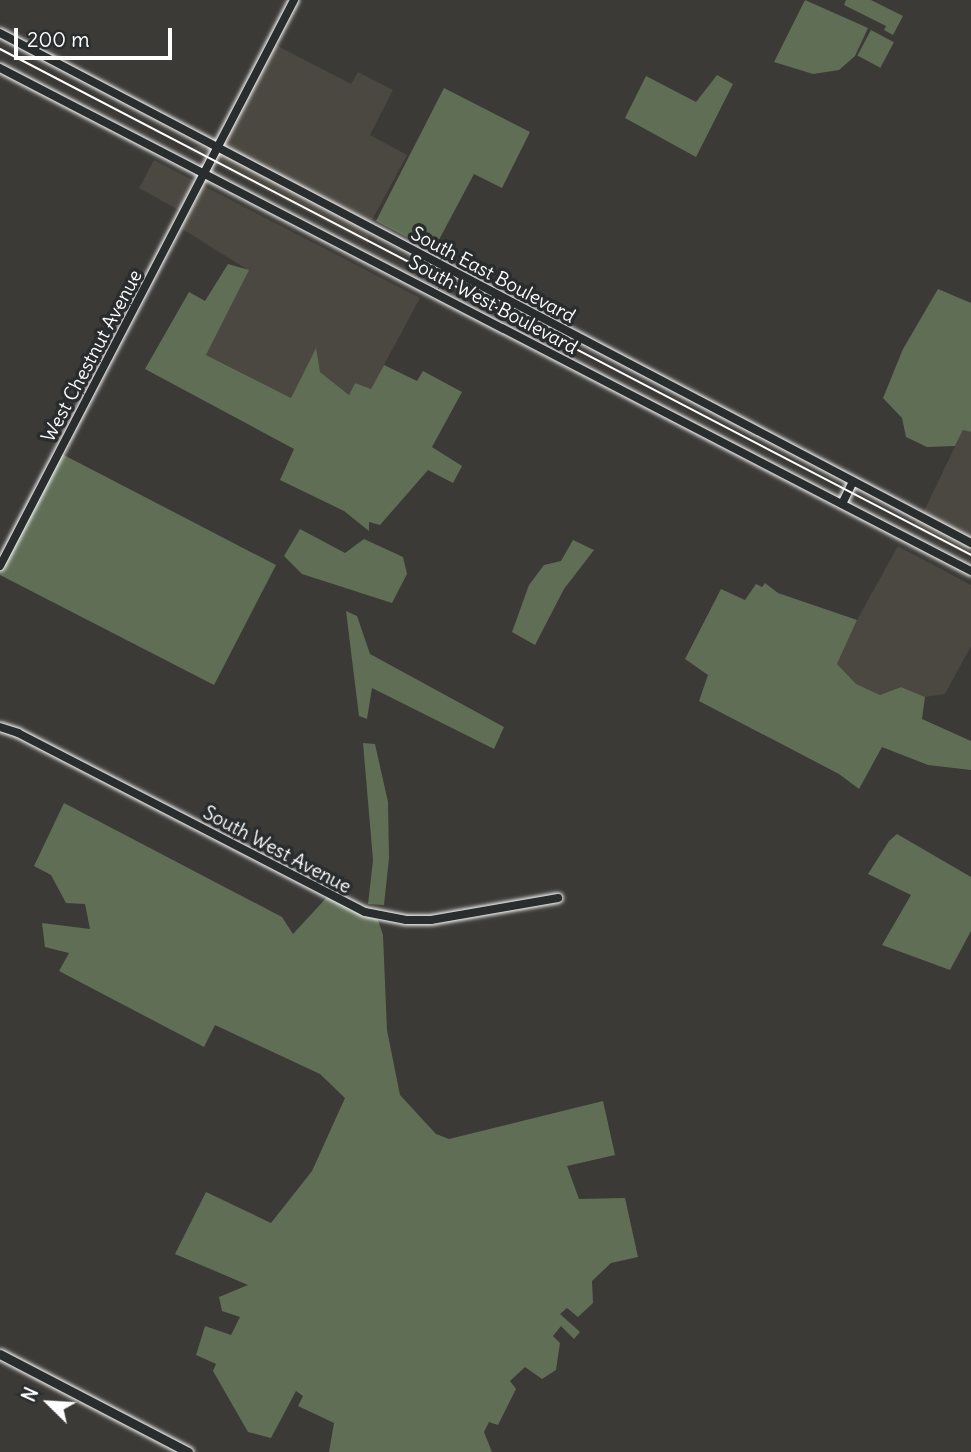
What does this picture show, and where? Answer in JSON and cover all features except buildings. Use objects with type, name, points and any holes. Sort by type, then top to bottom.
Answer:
[{"type":"main road","name":"West Chestnut Avenue","points":[[0,566],[294,0]]},
{"type":"main road","name":"South East Boulevard","points":[[0,33],[971,543]]},
{"type":"main road","name":"South West Boulevard","points":[[0,68],[971,571]]},
{"type":"main road","points":[[842,504],[853,481]]},
{"type":"main road","name":"South West Avenue","points":[[0,727],[67,757],[365,912],[406,920],[431,920],[558,898]]},
{"type":"main road","points":[[0,1354],[188,1452]]},
{"type":"shaded area","points":[[272,43],[351,84],[358,72],[393,90],[370,135],[407,155],[370,224],[368,244],[185,149],[220,142]]},
{"type":"shaded area","points":[[154,160],[420,298],[371,389],[355,383],[349,395],[320,372],[315,350],[291,398],[206,355],[248,270],[176,225],[182,212],[139,188]]},
{"type":"shaded area","points":[[963,430],[971,432],[971,557],[912,527],[923,513]]},
{"type":"shaded area","points":[[898,546],[971,585],[971,646],[945,694],[925,697],[901,687],[880,695],[832,675],[857,620]]},
{"type":"green space","points":[[805,0],[868,28],[855,56],[839,70],[813,74],[774,62]]},
{"type":"green space","points":[[846,0],[871,0],[903,16],[893,35],[884,30],[886,26],[844,5]]},
{"type":"green space","points":[[871,30],[894,42],[880,68],[857,56]]},
{"type":"green space","points":[[717,75],[733,84],[696,157],[625,118],[646,76],[696,102]]},
{"type":"green space","points":[[444,88],[530,132],[502,188],[474,174],[433,251],[376,221]]},
{"type":"green space","points":[[228,264],[249,270],[206,355],[291,398],[316,348],[320,372],[349,395],[355,383],[371,389],[384,365],[417,381],[423,371],[462,392],[432,447],[462,466],[453,483],[428,470],[380,525],[369,522],[369,531],[344,511],[280,480],[294,449],[145,369],[189,292],[205,301]]},
{"type":"green space","points":[[938,289],[971,303],[971,432],[963,430],[955,446],[927,447],[906,437],[902,418],[883,398],[903,349]]},
{"type":"green space","points":[[58,452],[276,565],[214,685],[0,575],[0,564]]},
{"type":"green space","points":[[300,529],[345,553],[364,539],[403,557],[407,574],[392,603],[302,574],[284,556]]},
{"type":"green space","points":[[573,540],[594,550],[564,589],[535,645],[512,632],[529,585],[544,565],[561,561]]},
{"type":"green space","points":[[765,583],[778,593],[857,620],[837,664],[856,684],[880,695],[901,687],[925,697],[922,719],[971,741],[971,770],[928,765],[882,747],[859,789],[839,774],[699,701],[708,675],[685,659],[721,589],[745,600],[756,584],[762,587]]},
{"type":"green space","points":[[346,611],[357,616],[370,654],[504,727],[494,749],[372,688],[367,719],[359,716]]},
{"type":"green space","points":[[363,743],[375,744],[388,802],[389,858],[384,905],[368,904],[373,860]]},
{"type":"green space","points":[[64,803],[282,917],[293,934],[329,895],[378,920],[383,935],[387,1030],[400,1095],[436,1134],[449,1139],[603,1101],[615,1155],[567,1166],[579,1199],[625,1198],[638,1257],[611,1263],[592,1281],[593,1303],[578,1317],[567,1308],[560,1314],[580,1332],[574,1339],[561,1326],[553,1336],[560,1343],[556,1370],[542,1379],[525,1367],[510,1381],[516,1389],[498,1425],[489,1422],[484,1432],[492,1452],[329,1452],[334,1423],[298,1406],[303,1396],[296,1391],[271,1438],[248,1432],[213,1371],[216,1364],[196,1355],[205,1326],[231,1335],[240,1317],[222,1311],[219,1297],[248,1285],[175,1254],[206,1192],[271,1223],[312,1171],[345,1098],[320,1074],[215,1025],[204,1047],[59,971],[69,953],[45,947],[42,923],[90,929],[85,904],[66,903],[51,875],[34,866]]},
{"type":"green space","points":[[897,834],[971,877],[971,931],[950,970],[882,945],[911,895],[868,874],[889,841]]},
{"type":"railway","points":[[0,49],[971,555]]}]
